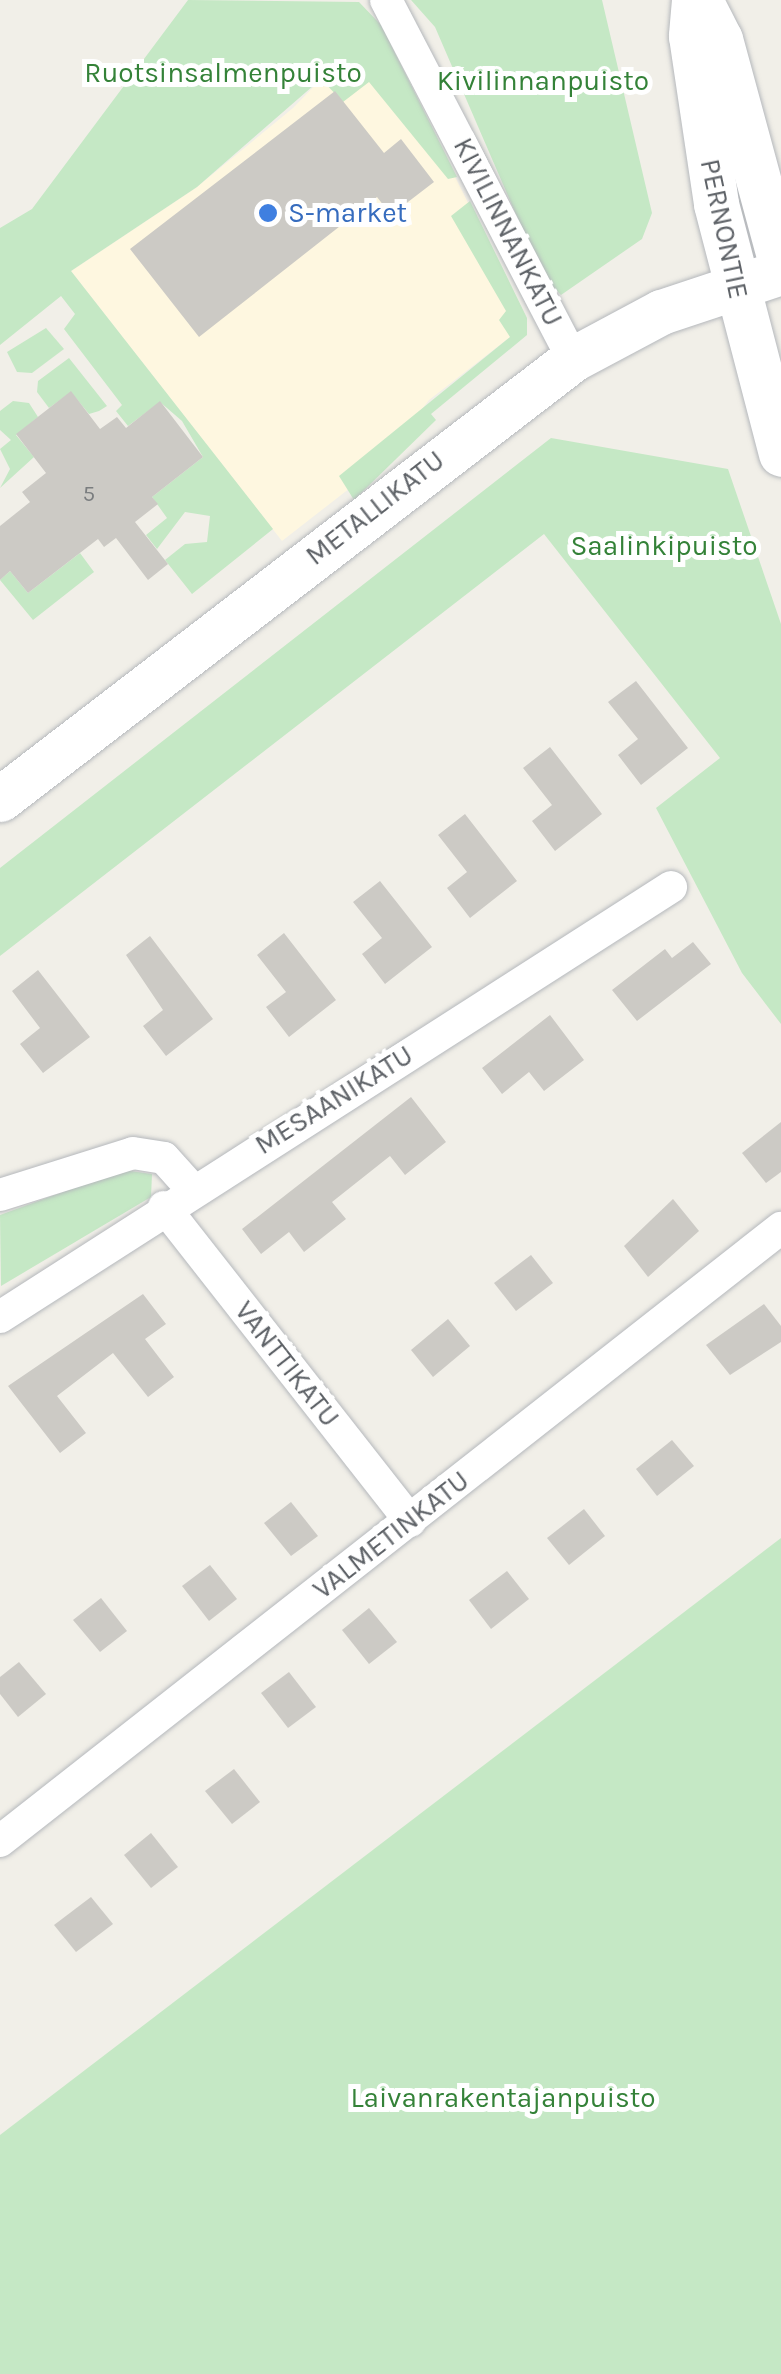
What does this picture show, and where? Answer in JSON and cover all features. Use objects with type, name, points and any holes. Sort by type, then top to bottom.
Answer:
[{"type":"street","name":"KIVILINNANKATU","points":[[386,0],[574,359]]},
{"type":"street","name":"PERNONTIE","points":[[697,0],[720,38],[781,264]]},
{"type":"street","name":"PERNONTIE","points":[[697,0],[691,36],[734,287],[781,454]]},
{"type":"street","name":"METALLIKATU","points":[[0,799],[574,359],[661,312],[781,272]]},
{"type":"street","name":"MESAANIKATU","points":[[0,1317],[192,1189],[671,887]]},
{"type":"street","points":[[0,1196],[133,1154],[164,1158],[192,1189]]},
{"type":"street","name":"VANTTIKATU","points":[[164,1207],[410,1521]]},
{"type":"street","name":"VALMETINKATU","points":[[0,1841],[781,1228]]},
{"type":"shaded area","points":[[383,32],[516,299],[510,337],[429,400],[377,467],[282,541],[71,271],[197,187],[293,108],[356,43]]},
{"type":"green space","name":"Ruotsinsalmenpuisto","points":[[188,0],[359,2],[381,25],[457,177],[448,179],[369,82],[343,102],[321,79],[197,187],[71,271],[273,529],[192,594],[165,560],[185,544],[207,542],[210,516],[185,512],[157,549],[146,535],[167,518],[152,497],[203,457],[182,421],[160,402],[128,426],[116,411],[122,405],[64,329],[75,314],[61,296],[0,345],[0,228],[32,209]]},
{"type":"green space","name":"Kivilinnanpuisto","points":[[411,0],[602,0],[652,213],[642,239],[561,295],[543,277],[435,27]]},
{"type":"green space","points":[[470,201],[527,318],[527,335],[431,414],[436,420],[354,500],[339,476],[510,337],[499,320],[506,311],[451,216]]},
{"type":"green space","points":[[46,328],[64,349],[32,373],[17,372],[7,352]]},
{"type":"green space","points":[[69,358],[107,406],[89,414],[71,392],[49,408],[37,392],[38,381]]},
{"type":"green space","points":[[13,401],[29,403],[38,417],[16,435],[34,457],[0,488],[10,469],[0,449],[11,440],[0,430],[0,411]]},
{"type":"green space","name":"Saalinkipuisto","points":[[551,438],[728,469],[781,624],[781,1024],[742,973],[656,808],[720,758],[544,534],[0,956],[0,868]]},
{"type":"green space","points":[[80,553],[94,572],[33,620],[0,580],[10,571],[28,593]]},
{"type":"green space","points":[[123,1170],[152,1174],[151,1197],[1,1286],[0,1215]]},
{"type":"green space","name":"Laivanrakentajanpuisto","points":[[781,1538],[781,2374],[0,2374],[0,2135]]},
{"type":"building","name":"S-market","points":[[335,91],[384,153],[401,139],[434,182],[391,215],[377,197],[199,337],[130,249]]},
{"type":"building","points":[[71,391],[100,429],[117,417],[126,428],[160,401],[203,457],[152,497],[158,504],[135,522],[168,564],[148,580],[116,538],[104,547],[98,539],[28,593],[10,571],[0,580],[0,526],[30,502],[22,492],[46,473],[16,434]]},
{"type":"building","points":[[636,681],[688,748],[641,785],[618,755],[638,739],[608,702]]},
{"type":"building","points":[[550,747],[602,814],[555,851],[532,821],[552,805],[523,768]]},
{"type":"building","points":[[465,814],[517,881],[470,918],[447,888],[467,872],[438,835]]},
{"type":"building","points":[[380,881],[432,947],[385,984],[362,954],[382,938],[353,902]]},
{"type":"building","points":[[284,933],[336,1000],[289,1037],[266,1007],[286,992],[257,955]]},
{"type":"building","points":[[150,936],[213,1019],[166,1056],[143,1026],[163,1010],[126,955]]},
{"type":"building","points":[[693,942],[711,964],[637,1021],[612,990],[665,949],[672,958]]},
{"type":"building","points":[[38,970],[90,1037],[43,1073],[20,1044],[40,1028],[12,991]]},
{"type":"building","points":[[550,1015],[584,1060],[544,1091],[529,1072],[502,1094],[482,1068]]},
{"type":"building","points":[[411,1097],[446,1142],[405,1175],[390,1156],[332,1202],[346,1219],[304,1252],[289,1232],[261,1254],[242,1229]]},
{"type":"building","points":[[781,1122],[781,1172],[766,1183],[742,1153]]},
{"type":"building","points":[[673,1199],[699,1231],[648,1277],[624,1246]]},
{"type":"building","points":[[531,1255],[553,1283],[516,1311],[494,1283]]},
{"type":"building","points":[[143,1294],[166,1324],[145,1339],[174,1377],[148,1397],[113,1353],[57,1396],[86,1433],[60,1453],[8,1386]]},
{"type":"building","points":[[764,1304],[781,1326],[781,1342],[730,1375],[706,1345]]},
{"type":"building","points":[[448,1319],[470,1346],[433,1377],[411,1350]]},
{"type":"building","points":[[672,1440],[694,1466],[657,1496],[636,1469]]},
{"type":"building","points":[[291,1502],[318,1536],[291,1556],[264,1523]]},
{"type":"building","points":[[584,1509],[605,1536],[569,1565],[547,1538]]},
{"type":"building","points":[[210,1565],[237,1599],[209,1621],[182,1586]]},
{"type":"building","points":[[507,1571],[529,1599],[491,1629],[469,1600]]},
{"type":"building","points":[[101,1598],[127,1631],[100,1652],[73,1620]]},
{"type":"building","points":[[369,1608],[397,1642],[369,1664],[342,1630]]},
{"type":"building","points":[[19,1662],[46,1694],[18,1717],[0,1694],[0,1677]]},
{"type":"building","points":[[289,1672],[316,1707],[288,1728],[261,1693]]},
{"type":"building","points":[[234,1769],[260,1802],[232,1824],[205,1791]]},
{"type":"building","points":[[151,1833],[178,1867],[151,1888],[124,1855]]},
{"type":"building","points":[[91,1897],[113,1924],[76,1952],[54,1925]]},
{"type":"place","name":"S-market","points":[[268,213]]}]
